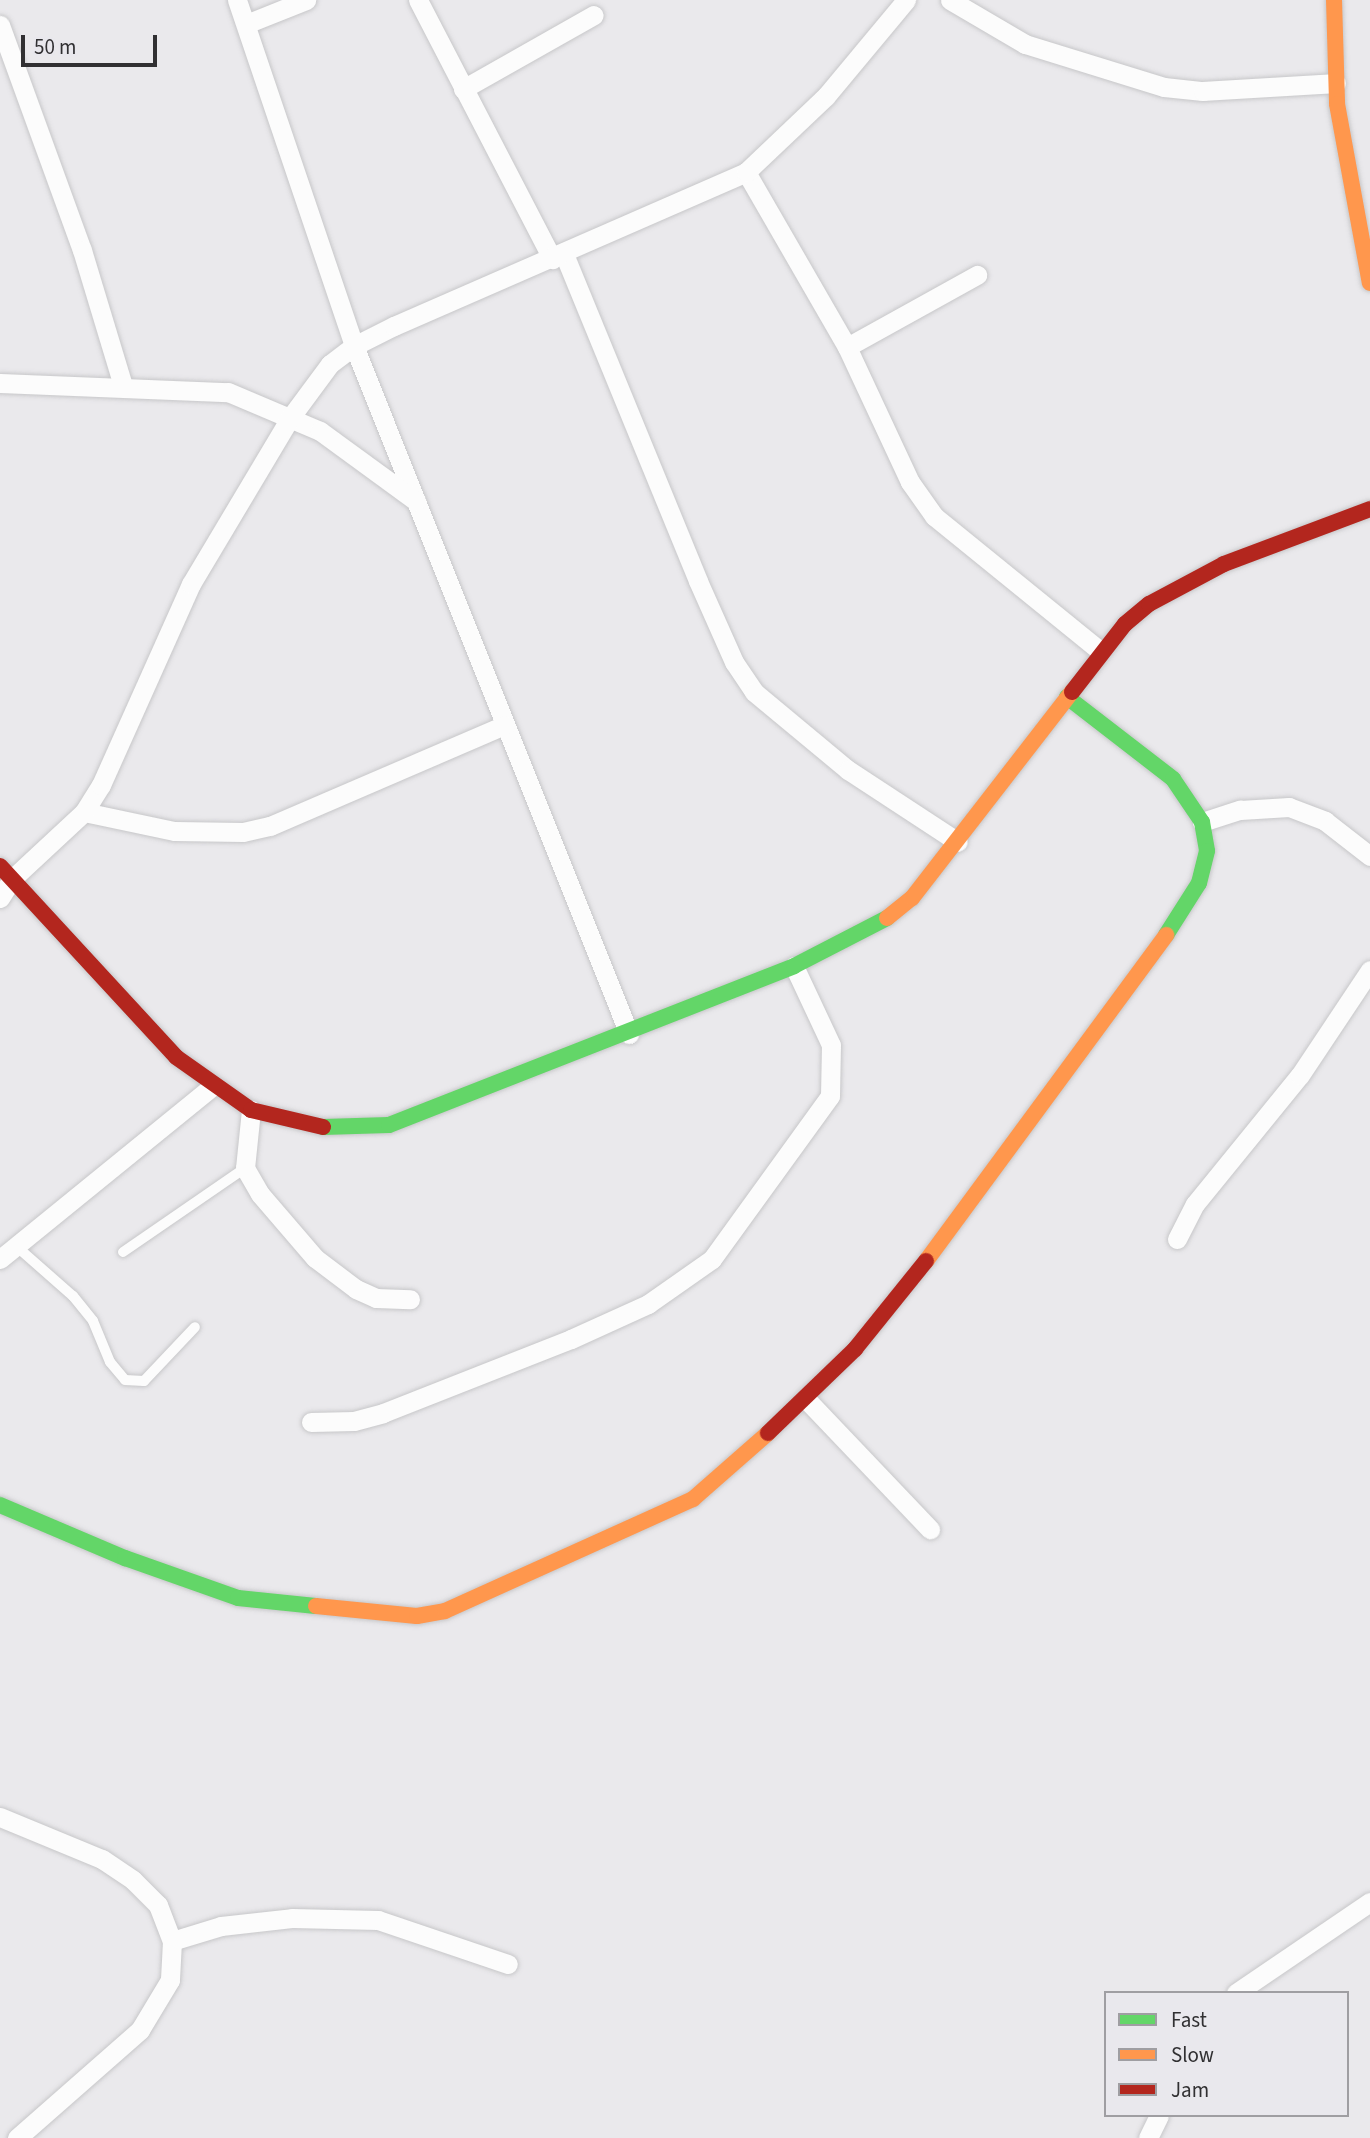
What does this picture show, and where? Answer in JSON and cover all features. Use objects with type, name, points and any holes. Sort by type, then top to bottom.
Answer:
[{"type":"street","points":[[237,0],[354,346],[629,1034]]},
{"type":"street","points":[[246,24],[306,0]]},
{"type":"street","points":[[418,0],[463,89],[558,257],[698,581],[747,682],[848,770],[958,842]]},
{"type":"street","points":[[0,898],[6,873],[84,812],[101,785],[191,584],[290,418],[330,364],[354,346],[746,172],[826,96],[906,0]]},
{"type":"street","points":[[950,0],[1025,44],[1164,87],[1203,90],[1336,83]]},
{"type":"street","points":[[1335,0],[1336,83],[1344,157],[1370,283]]},
{"type":"street","points":[[463,89],[594,15]]},
{"type":"street","points":[[0,25],[82,250],[123,386]]},
{"type":"street","points":[[746,172],[847,348],[909,482],[934,516],[1100,651]]},
{"type":"street","points":[[847,348],[978,275]]},
{"type":"street","points":[[0,383],[228,392],[290,418],[350,450],[418,503]]},
{"type":"street","points":[[6,873],[176,1057],[213,1086],[251,1110],[293,1123],[343,1129],[389,1125],[629,1034],[793,966],[896,913],[958,842],[1100,651],[1149,604],[1224,564],[1370,509]]},
{"type":"street","points":[[0,1505],[125,1558],[239,1598],[417,1616],[445,1611],[661,1517],[729,1472],[806,1399],[915,1276],[1173,925],[1206,865],[1202,822],[1174,779],[1067,697]]},
{"type":"street","points":[[84,812],[174,831],[243,832],[294,816],[504,725]]},
{"type":"street","points":[[1202,822],[1240,810],[1289,807],[1325,821],[1370,856]]},
{"type":"street","points":[[311,1422],[354,1421],[383,1413],[571,1339],[648,1304],[712,1259],[830,1096],[831,1045],[793,966]]},
{"type":"street","points":[[1177,1239],[1195,1204],[1300,1075],[1370,970]]},
{"type":"street","points":[[0,1259],[213,1086]]},
{"type":"street","points":[[251,1110],[245,1168],[260,1194],[335,1274],[376,1298],[410,1299]]},
{"type":"street","points":[[806,1399],[930,1529]]},
{"type":"street","points":[[0,1817],[103,1858],[133,1880],[158,1905],[172,1941],[170,1980],[140,2030],[17,2138]]},
{"type":"street","points":[[1239,1991],[1370,1902]]},
{"type":"street","points":[[172,1941],[220,1926],[280,1919],[379,1920],[508,1964]]},
{"type":"street","points":[[1148,2138],[1158,2117]]},
{"type":"lane","points":[[123,1252],[245,1168]]},
{"type":"lane","points":[[16,1246],[73,1296],[93,1321],[110,1362],[125,1380],[144,1381],[195,1327]]},
{"type":"traffic: fast","points":[[1067,697],[1173,779],[1202,822],[1207,851],[1199,883],[1166,935]]},
{"type":"traffic: fast","points":[[323,1127],[389,1125],[794,966],[887,918]]},
{"type":"traffic: fast","points":[[0,1505],[125,1558],[238,1598],[316,1606]]},
{"type":"traffic: slow","points":[[1334,0],[1337,104],[1370,283]]},
{"type":"traffic: slow","points":[[887,918],[912,898],[1072,692]]},
{"type":"traffic: slow","points":[[926,1261],[1166,935]]},
{"type":"traffic: slow","points":[[316,1606],[417,1616],[445,1611],[693,1499],[768,1433]]},
{"type":"traffic: jam","points":[[1072,692],[1125,624],[1149,604],[1224,564],[1370,509]]},
{"type":"traffic: jam","points":[[0,866],[176,1057],[251,1110],[323,1127]]},
{"type":"traffic: jam","points":[[768,1433],[855,1349],[926,1261]]}]
